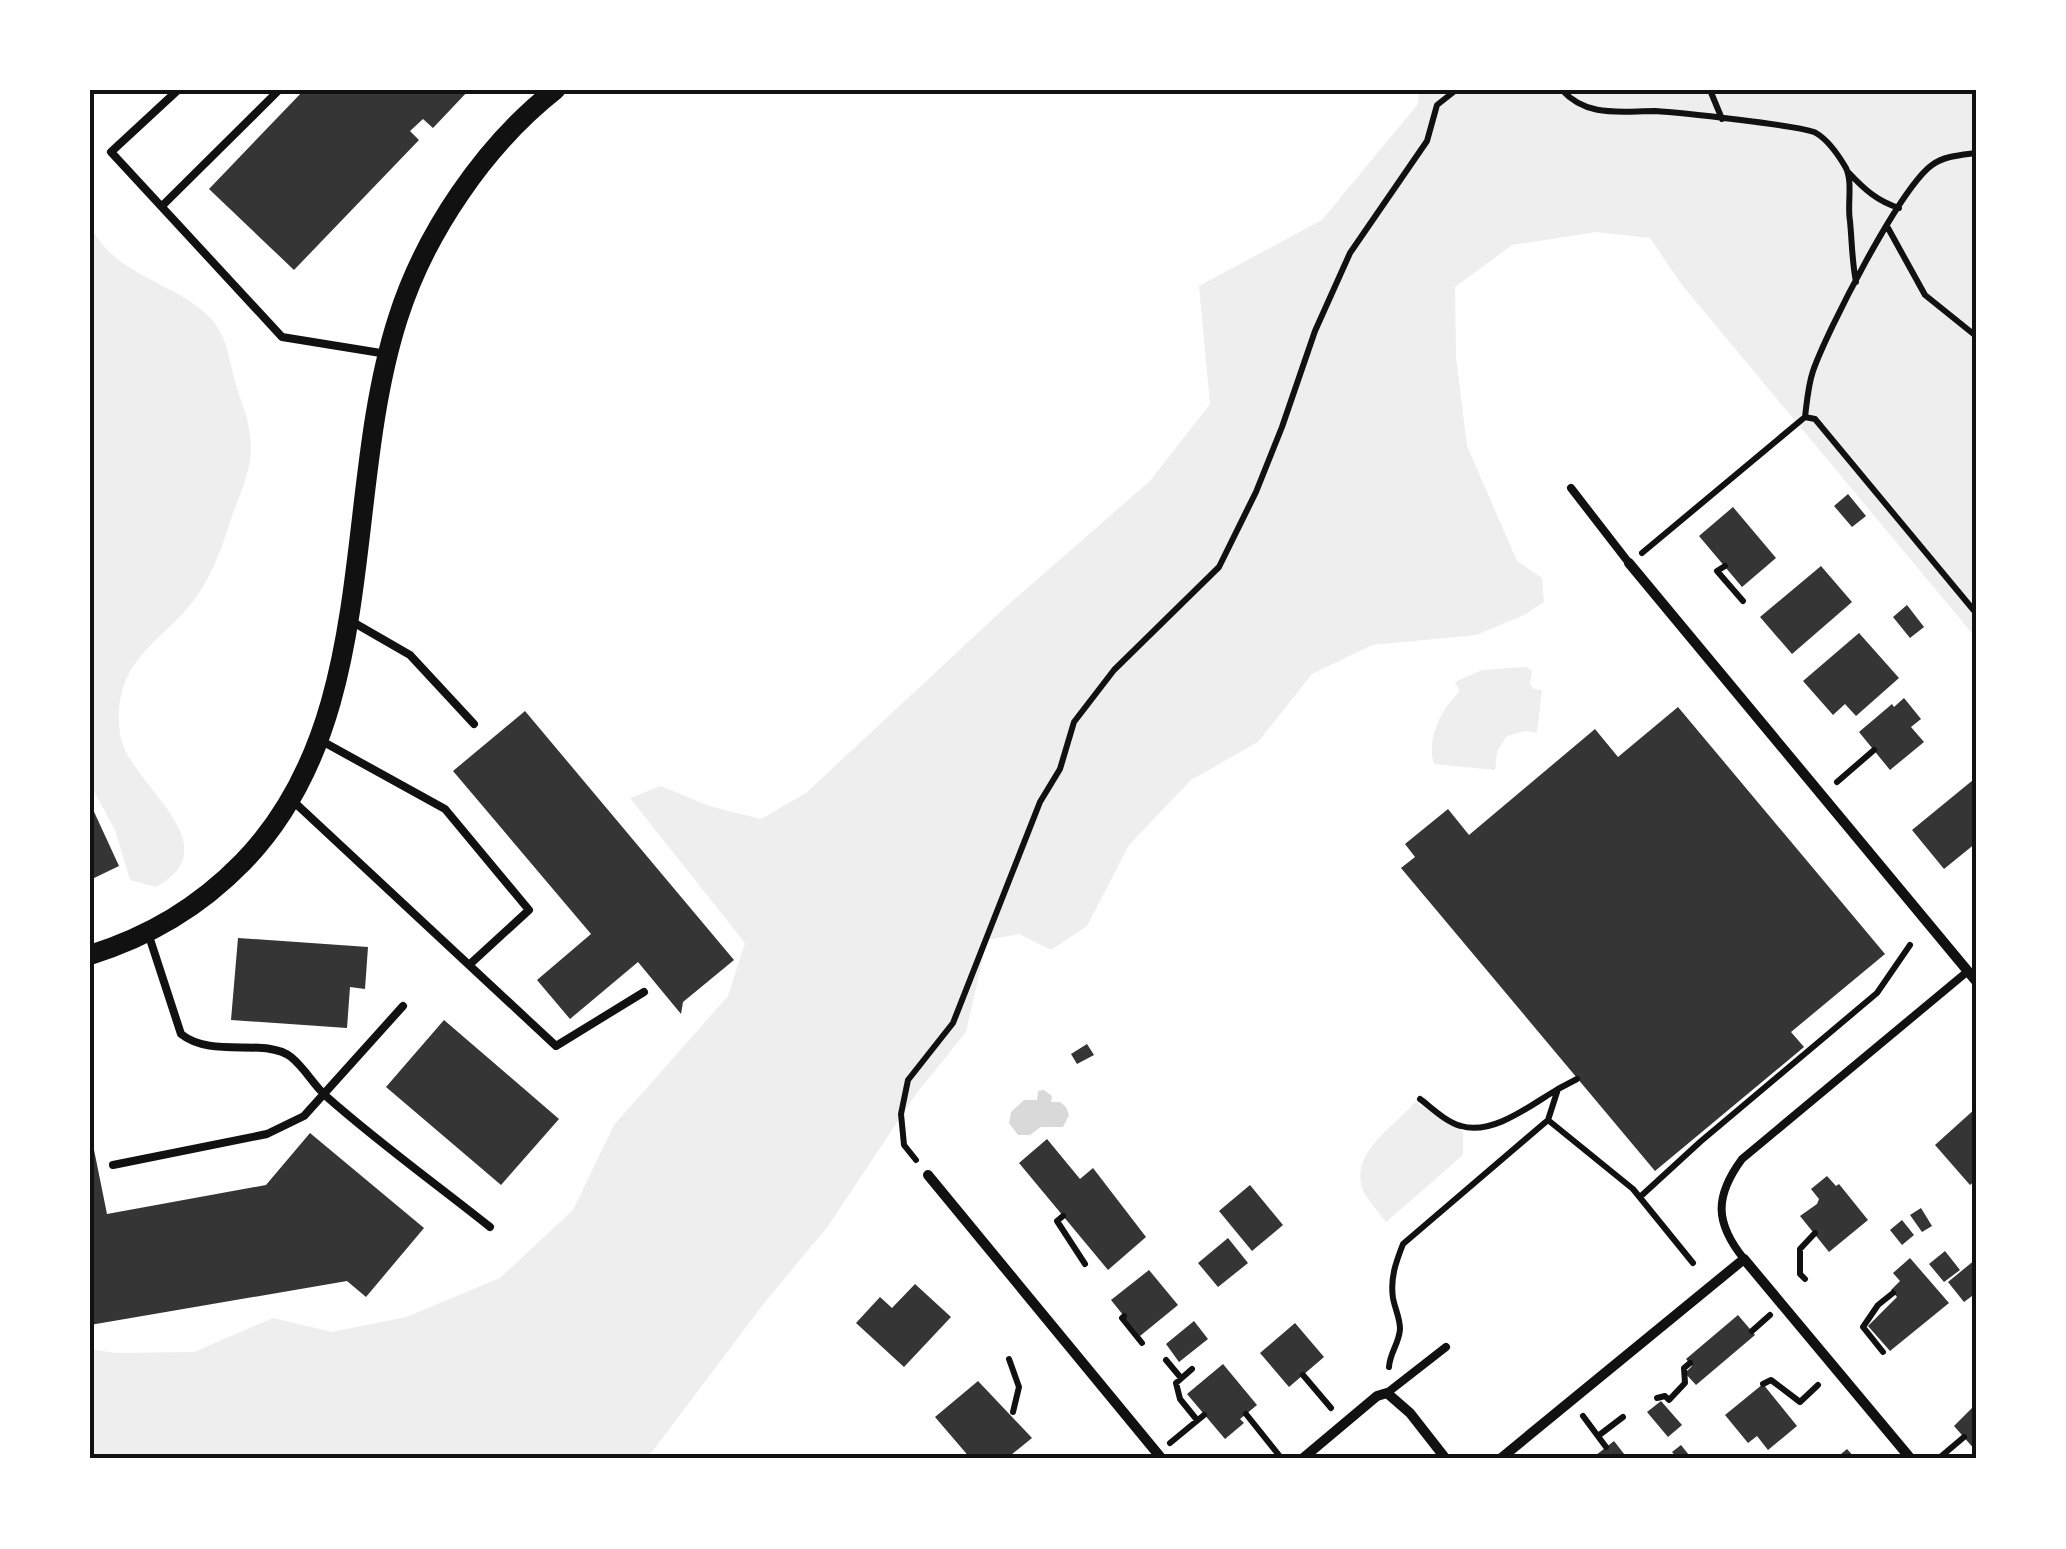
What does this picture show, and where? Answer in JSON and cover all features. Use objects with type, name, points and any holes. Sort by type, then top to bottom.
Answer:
[{"type":"main road","points":[[90,955],[148,934],[178,917],[226,880],[292,800],[320,740],[332,700],[378,396],[398,314],[450,209],[496,148],[556,90]]},
{"type":"street","points":[[1629,563],[1976,981]]},
{"type":"street","points":[[928,1175],[1160,1456]]},
{"type":"street","points":[[1500,1459],[1744,1260],[1910,1459]]},
{"type":"street","points":[[1302,1459],[1377,1396],[1387,1393],[1410,1412],[1446,1459]]},
{"type":"lane","points":[[178,90],[111,152],[282,337],[387,354]]},
{"type":"lane","points":[[162,206],[279,90]]},
{"type":"lane","points":[[1571,488],[1629,563]]},
{"type":"lane","points":[[347,618],[410,655],[474,724]]},
{"type":"lane","points":[[320,740],[445,809],[529,910],[468,966]]},
{"type":"lane","points":[[292,800],[556,1046],[644,992]]},
{"type":"lane","points":[[148,934],[181,1034],[191,1042],[213,1047],[274,1050],[290,1055],[324,1095],[490,1227]]},
{"type":"lane","points":[[1744,1260],[1726,1237],[1721,1216],[1722,1196],[1742,1159],[1968,971]]},
{"type":"lane","points":[[113,1164],[267,1134],[304,1116],[404,1006]]},
{"type":"lane","points":[[1387,1393],[1446,1347]]},
{"type":"path","points":[[928,1175],[904,1145],[900,1114],[908,1080],[953,1024],[1034,817],[1060,769],[1074,722],[1114,670],[1219,567],[1262,476],[1314,330],[1350,253],[1427,141],[1437,105],[1456,90]]},
{"type":"path","points":[[1562,90],[1574,103],[1591,110],[1658,111],[1812,130],[1866,192],[1899,208]]},
{"type":"path","points":[[1710,90],[1722,119]]},
{"type":"path","points":[[1629,563],[1806,416],[1811,375],[1856,282],[1914,184],[1936,162],[1976,153]]},
{"type":"path","points":[[1848,172],[1856,282]]},
{"type":"path","points":[[1888,227],[1925,295],[1976,336]]},
{"type":"path","points":[[1806,416],[1815,419],[1976,613]]},
{"type":"path","points":[[1724,566],[1716,571],[1743,601]]},
{"type":"path","points":[[1821,795],[1874,750]]},
{"type":"path","points":[[1640,1198],[1876,993],[1910,946]]},
{"type":"path","points":[[1420,1099],[1461,1126],[1481,1127],[1515,1114],[1577,1079]]},
{"type":"path","points":[[1387,1393],[1390,1355],[1398,1343],[1400,1324],[1393,1298],[1393,1271],[1403,1244],[1548,1120],[1558,1088]]},
{"type":"path","points":[[1548,1120],[1640,1198],[1693,1263]]},
{"type":"path","points":[[1063,1216],[1057,1221],[1084,1264]]},
{"type":"path","points":[[1806,1279],[1800,1274],[1800,1249],[1814,1234]]},
{"type":"path","points":[[1883,1352],[1863,1326],[1878,1304],[1893,1293]]},
{"type":"path","points":[[1124,1316],[1142,1343]]},
{"type":"path","points":[[1009,1359],[1019,1388],[1012,1412]]},
{"type":"path","points":[[1166,1360],[1181,1378]]},
{"type":"path","points":[[1657,1398],[1665,1396],[1669,1400],[1686,1382],[1684,1368],[1690,1363]]},
{"type":"path","points":[[1160,1456],[1201,1418],[1176,1390],[1181,1378],[1192,1369]]},
{"type":"path","points":[[1303,1375],[1344,1424]]},
{"type":"path","points":[[1763,1384],[1772,1380],[1800,1402],[1818,1385]]},
{"type":"path","points":[[1571,1401],[1606,1447]]},
{"type":"path","points":[[1246,1414],[1282,1459]]},
{"type":"path","points":[[1598,1436],[1622,1417]]},
{"type":"path","points":[[1938,1459],[1964,1437]]},
{"type":"shaded area","points":[[1419,90],[1976,90],[1976,638],[1682,285],[1650,238],[1596,232],[1512,245],[1455,287],[1456,357],[1467,446],[1517,561],[1542,578],[1544,602],[1476,635],[1372,645],[1312,674],[1258,742],[1191,780],[1129,845],[1087,926],[1051,950],[1019,934],[987,940],[966,1032],[916,1094],[828,1226],[765,1302],[652,1452],[639,1459],[90,1459],[90,1349],[116,1353],[194,1352],[273,1318],[332,1332],[406,1317],[500,1278],[573,1210],[614,1125],[728,996],[745,943],[630,798],[661,786],[709,806],[761,819],[806,793],[1009,604],[1150,481],[1210,404],[1199,286],[1322,220],[1418,104]]},
{"type":"shaded area","points":[[90,225],[117,259],[190,301],[218,328],[251,441],[244,484],[208,577],[186,610],[137,661],[120,700],[123,745],[182,837],[184,854],[176,871],[156,887],[130,880],[115,830],[90,784]]},
{"type":"shaded area","points":[[1482,670],[1532,670],[1530,684],[1542,690],[1537,733],[1525,731],[1507,736],[1497,751],[1495,770],[1434,764],[1434,734],[1447,706],[1460,691],[1455,682]]},
{"type":"shaded area","points":[[1038,1091],[1052,1096],[1051,1102],[1066,1107],[1069,1115],[1063,1127],[1041,1127],[1030,1135],[1018,1135],[1009,1123],[1011,1112],[1024,1100],[1037,1100]]},
{"type":"shaded area","points":[[1415,1102],[1463,1131],[1463,1155],[1386,1222],[1362,1188],[1360,1174],[1369,1150]]},
{"type":"building","points":[[304,90],[469,90],[433,128],[423,119],[410,131],[419,140],[294,270],[209,189]]},
{"type":"building","points":[[1848,494],[1866,516],[1852,527],[1834,506]]},
{"type":"building","points":[[1733,507],[1776,558],[1742,587],[1699,536]]},
{"type":"building","points":[[1821,566],[1852,602],[1792,654],[1760,617]]},
{"type":"building","points":[[1907,605],[1924,627],[1910,638],[1893,617]]},
{"type":"building","points":[[1859,633],[1899,678],[1856,716],[1845,704],[1833,715],[1803,681]]},
{"type":"building","points":[[1904,698],[1921,719],[1911,727],[1924,742],[1890,770],[1859,732]]},
{"type":"building","points":[[1678,707],[1885,954],[1791,1032],[1804,1047],[1655,1171],[1401,868],[1415,857],[1405,844],[1448,809],[1469,835],[1595,729],[1618,757]]},
{"type":"building","points":[[525,711],[734,960],[683,1002],[681,1014],[638,962],[570,1019],[537,980],[591,934],[453,771]]},
{"type":"building","points":[[1973,780],[1976,843],[1944,869],[1912,830]]},
{"type":"building","points":[[90,803],[119,866],[90,880]]},
{"type":"building","points":[[238,938],[368,947],[365,989],[350,987],[347,1028],[231,1020]]},
{"type":"building","points":[[444,1020],[559,1119],[501,1185],[386,1087]]},
{"type":"building","points":[[1087,1044],[1094,1055],[1077,1064],[1071,1054]]},
{"type":"building","points":[[1976,1108],[1976,1180],[1970,1185],[1935,1145]]},
{"type":"building","points":[[90,1130],[107,1214],[266,1185],[310,1133],[424,1228],[366,1297],[347,1281],[90,1325]]},
{"type":"building","points":[[1047,1139],[1080,1179],[1093,1168],[1146,1237],[1108,1270],[1019,1163]]},
{"type":"building","points":[[1827,1176],[1836,1186],[1839,1184],[1868,1220],[1829,1252],[1800,1216],[1817,1204],[1819,1199],[1811,1189]]},
{"type":"building","points":[[1250,1185],[1283,1225],[1252,1251],[1219,1211]]},
{"type":"building","points":[[1921,1208],[1932,1226],[1922,1232],[1910,1215]]},
{"type":"building","points":[[1902,1220],[1914,1235],[1902,1245],[1890,1230]]},
{"type":"building","points":[[1228,1238],[1248,1263],[1218,1287],[1198,1263]]},
{"type":"building","points":[[1945,1251],[1960,1270],[1944,1282],[1929,1264]]},
{"type":"building","points":[[1910,1258],[1949,1303],[1890,1351],[1868,1326],[1897,1297],[1891,1290],[1900,1281],[1893,1273]]},
{"type":"building","points":[[1976,1259],[1976,1293],[1964,1302],[1948,1282]]},
{"type":"building","points":[[1149,1270],[1178,1305],[1140,1336],[1111,1300]]},
{"type":"building","points":[[915,1284],[951,1317],[904,1367],[856,1323],[880,1297],[892,1308]]},
{"type":"building","points":[[1738,1315],[1755,1335],[1696,1385],[1685,1373],[1692,1366],[1686,1359]]},
{"type":"building","points":[[1194,1321],[1208,1339],[1179,1362],[1166,1344]]},
{"type":"building","points":[[1295,1323],[1324,1357],[1289,1387],[1260,1353]]},
{"type":"building","points":[[1223,1364],[1257,1405],[1225,1439],[1187,1394]]},
{"type":"building","points":[[978,1381],[1032,1438],[1006,1459],[971,1459],[935,1417]]},
{"type":"building","points":[[1763,1384],[1797,1426],[1768,1450],[1757,1436],[1748,1443],[1725,1415]]},
{"type":"building","points":[[1661,1401],[1682,1425],[1668,1437],[1647,1412]]},
{"type":"building","points":[[1976,1404],[1976,1451],[1954,1426]]},
{"type":"building","points":[[1614,1441],[1628,1459],[1591,1459]]},
{"type":"building","points":[[1681,1445],[1689,1455],[1685,1459],[1678,1459],[1672,1452]]},
{"type":"building","points":[[1847,1449],[1856,1459],[1835,1459]]}]
